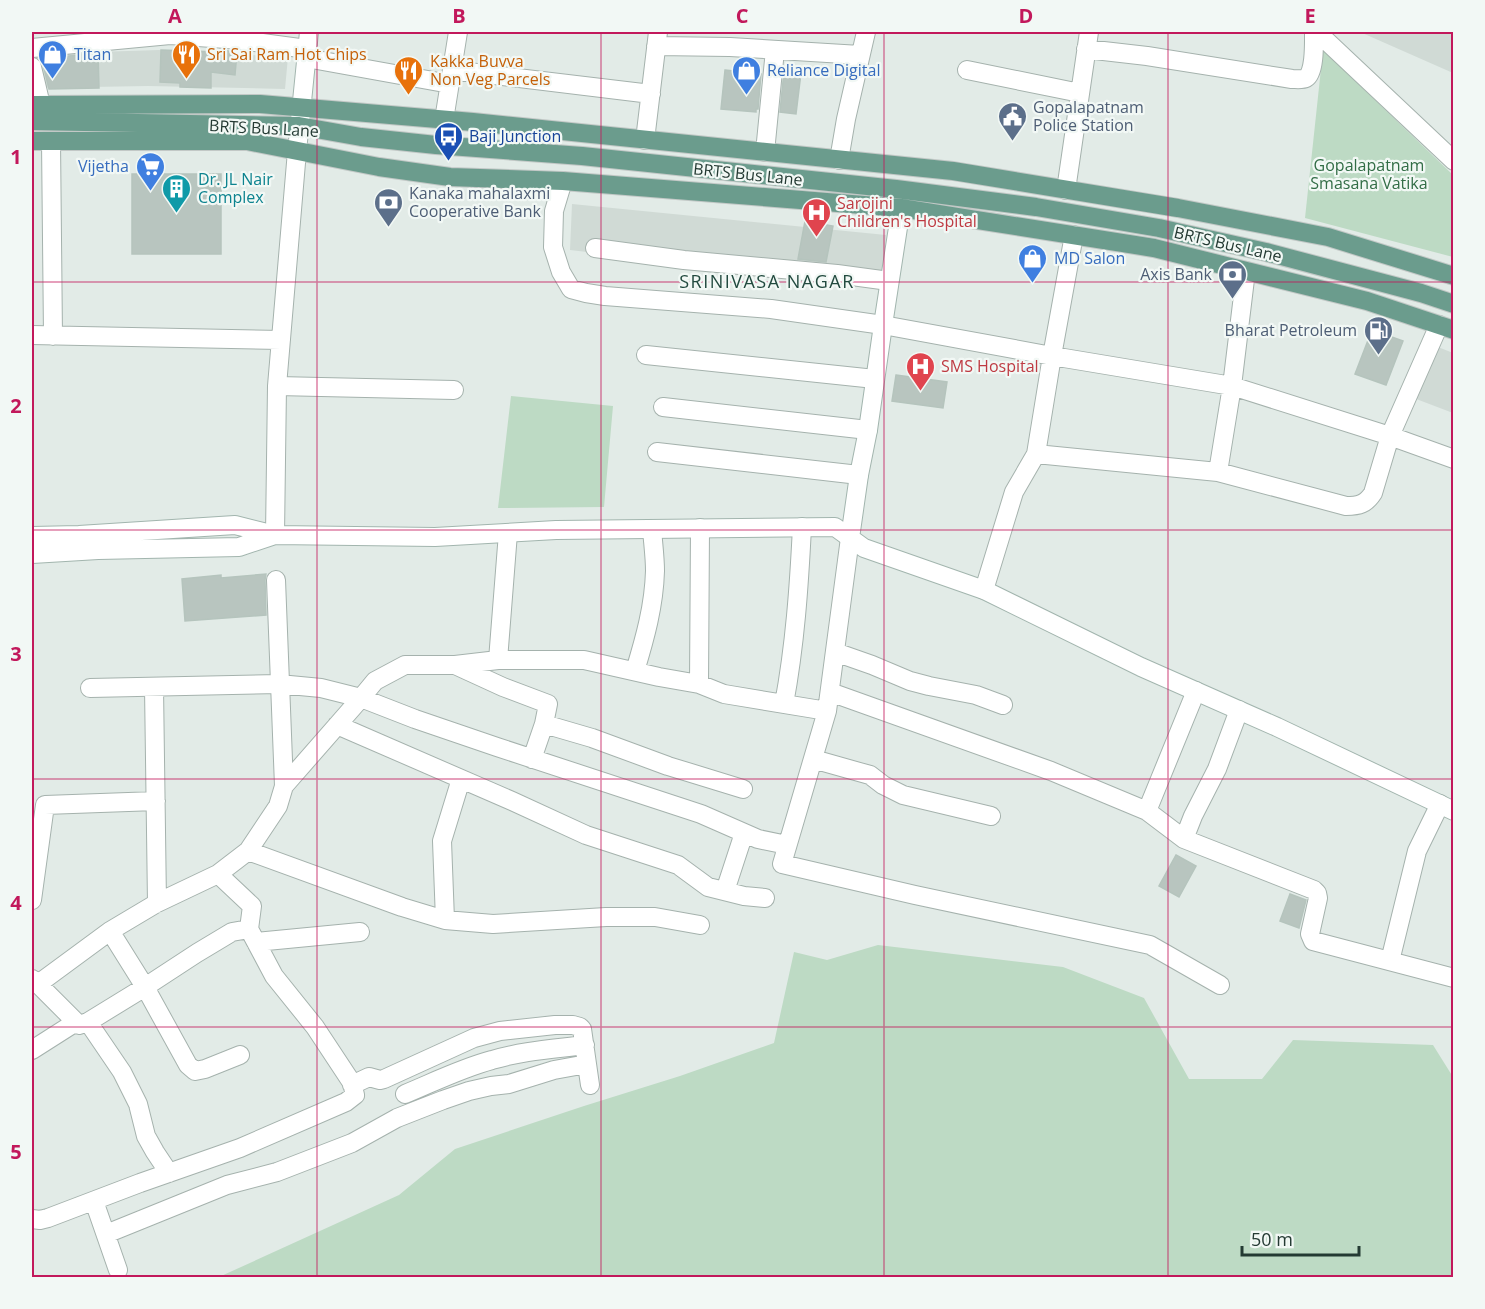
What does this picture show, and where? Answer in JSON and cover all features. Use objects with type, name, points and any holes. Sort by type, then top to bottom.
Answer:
[{"type":"main road","points":[[36,105],[260,104],[953,171],[1178,208],[1328,237],[1454,276]]},
{"type":"main road","name":"BRTS Bus Lane","points":[[32,121],[299,126],[436,145],[582,156],[896,189],[1036,207],[1159,228],[1266,252],[1452,303]]},
{"type":"main road","points":[[32,141],[247,141],[379,167],[450,177],[563,181],[901,208],[1154,248],[1367,301],[1446,328]]},
{"type":"street","points":[[444,120],[458,32]]},
{"type":"street","points":[[839,160],[866,32]]},
{"type":"street","points":[[1066,190],[1088,40],[1147,56],[1302,79],[1312,71],[1316,32]]},
{"type":"street","points":[[1316,32],[1454,161]]},
{"type":"street","points":[[32,48],[72,38],[110,36],[170,35],[240,39],[307,46],[451,77],[651,94]]},
{"type":"street","points":[[645,140],[657,39],[730,47],[860,55]]},
{"type":"street","points":[[275,536],[277,386],[307,46]]},
{"type":"street","points":[[765,152],[775,50]]},
{"type":"street","points":[[32,67],[36,105]]},
{"type":"street","points":[[967,70],[1080,93]]},
{"type":"street","points":[[51,141],[53,336]]},
{"type":"street","points":[[563,181],[554,211],[553,247],[561,272],[571,289],[605,296],[771,309],[883,325],[1232,386],[1390,436],[1454,459]]},
{"type":"street","points":[[901,208],[850,538],[827,711],[782,864],[1150,945],[1220,985]]},
{"type":"street","points":[[984,590],[1014,492],[1036,454],[1074,235]]},
{"type":"street","points":[[595,248],[684,260],[889,281]]},
{"type":"street","points":[[1218,472],[1232,386],[1246,271]]},
{"type":"street","points":[[1036,454],[1218,472],[1346,506],[1362,505],[1373,493],[1390,436],[1446,328],[1452,303]]},
{"type":"street","points":[[32,336],[281,340]]},
{"type":"street","points":[[646,355],[875,379]]},
{"type":"street","points":[[277,386],[454,390]]},
{"type":"street","points":[[663,407],[868,430]]},
{"type":"street","points":[[657,452],[860,475]]},
{"type":"street","points":[[32,536],[235,525],[275,536],[435,537],[556,530],[835,527],[864,548],[984,590],[1141,667],[1447,807],[1417,851],[1390,961]]},
{"type":"street","points":[[784,704],[798,605],[802,527]]},
{"type":"street","points":[[699,528],[699,684]]},
{"type":"street","points":[[635,672],[648,628],[652,603],[655,570],[652,529]]},
{"type":"street","points":[[498,660],[508,533]]},
{"type":"street","points":[[32,554],[239,547],[275,536]]},
{"type":"street","points":[[169,1173],[146,1136],[138,1104],[123,1072],[82,1022],[35,981],[157,903],[218,874],[248,851],[278,806],[284,786],[276,580]]},
{"type":"street","points":[[835,651],[910,681],[976,695],[1004,705]]},
{"type":"street","points":[[284,786],[375,681],[405,665],[456,665],[498,660],[584,660],[699,684],[724,694],[827,711]]},
{"type":"street","points":[[456,665],[503,687],[548,704],[532,759]]},
{"type":"street","points":[[90,688],[279,684],[321,688],[361,698],[532,759],[701,814],[758,839],[787,845]]},
{"type":"street","points":[[154,687],[157,903]]},
{"type":"street","points":[[1147,811],[1196,691]]},
{"type":"street","points":[[830,692],[1051,771],[1147,811],[1184,839],[1314,890],[1318,898],[1310,934],[1313,941],[1454,978]]},
{"type":"street","points":[[1184,839],[1217,769],[1239,710]]},
{"type":"street","points":[[544,724],[743,789]]},
{"type":"street","points":[[337,725],[586,835],[678,865],[708,887],[744,896],[765,898]]},
{"type":"street","points":[[813,759],[870,775],[883,785],[903,795],[991,816]]},
{"type":"street","points":[[446,920],[442,841],[461,778]]},
{"type":"street","points":[[32,900],[45,804],[156,801]]},
{"type":"street","points":[[725,891],[744,833]]},
{"type":"street","points":[[248,851],[402,907],[446,920],[493,924],[606,917],[655,917],[700,925]]},
{"type":"street","points":[[32,1219],[40,1221],[240,1148],[346,1102],[355,1095],[352,1085],[315,1027],[274,976],[253,936],[252,906],[218,874]]},
{"type":"street","points":[[110,931],[146,987],[188,1065],[195,1071],[205,1069],[240,1054]]},
{"type":"street","points":[[32,1050],[146,987],[232,933],[253,936],[360,932]]},
{"type":"street","points":[[352,1085],[369,1077],[380,1080],[474,1038],[500,1031],[555,1025],[573,1025],[582,1029],[590,1085]]},
{"type":"street","points":[[405,1094],[494,1059],[585,1045]]},
{"type":"street","points":[[106,1234],[227,1185],[277,1172],[352,1143],[397,1118],[469,1091],[509,1084],[554,1070],[587,1064]]},
{"type":"street","points":[[396,1073],[412,1112]]},
{"type":"street","points":[[94,1201],[118,1270]]},
{"type":"shaded area","points":[[1360,32],[1453,32],[1453,73]]},
{"type":"shaded area","points":[[159,50],[288,57],[285,89],[148,86],[32,88],[32,54]]},
{"type":"shaded area","points":[[572,204],[886,235],[882,287],[570,250]]},
{"type":"shaded area","points":[[1433,345],[1453,353],[1453,413],[1411,397]]},
{"type":"green space","name":"Gopalapatnam Smasana Vatika","points":[[1323,50],[1453,175],[1453,257],[1305,218]]},
{"type":"green space","points":[[511,396],[613,406],[604,507],[498,508]]},
{"type":"green space","points":[[878,945],[1063,967],[1144,998],[1189,1079],[1262,1079],[1293,1040],[1433,1045],[1453,1077],[1453,1277],[219,1277],[399,1195],[455,1149],[774,1043],[794,952],[827,960]]},
{"type":"building","points":[[161,50],[237,52],[235,75],[211,72],[211,88],[180,87],[180,83],[160,82]]},
{"type":"building","points":[[98,53],[99,88],[49,89],[43,64],[39,59]]},
{"type":"building","points":[[725,70],[761,74],[756,112],[721,109]]},
{"type":"building","points":[[784,71],[801,73],[796,114],[780,112]]},
{"type":"building","name":"Dr. JL Nair Complex","points":[[132,174],[221,174],[221,254],[132,254]]},
{"type":"building","points":[[805,221],[833,226],[826,262],[798,259]]},
{"type":"building","points":[[1372,330],[1403,341],[1386,385],[1355,374]]},
{"type":"building","points":[[896,375],[947,382],[943,408],[892,401]]},
{"type":"building","points":[[266,574],[266,615],[185,621],[182,579]]},
{"type":"building","points":[[1176,855],[1196,866],[1179,897],[1159,886]]},
{"type":"building","points":[[1290,894],[1306,900],[1299,928],[1280,921]]},
{"type":"place","name":"Titan","points":[[53,80]]},
{"type":"place","name":"Sri Sai Ram Hot Chips","points":[[186,80]]},
{"type":"place","name":"Kakka Buvva Non Veg Parcels","points":[[409,96]]},
{"type":"place","name":"Reliance Digital","points":[[746,96]]},
{"type":"place","name":"Gopalapatnam Police Station","points":[[1012,142]]},
{"type":"place","name":"Baji Junction","points":[[448,162]]},
{"type":"place","name":"Vijetha","points":[[150,192]]},
{"type":"place","name":"Dr. JL Nair Complex","points":[[177,214]]},
{"type":"place","name":"Kanaka mahalaxmi Cooperative Bank","points":[[388,228]]},
{"type":"place","name":"Sarojini Children's Hospital","points":[[816,238]]},
{"type":"place","name":"MD Salon","points":[[1033,284]]},
{"type":"place","name":"Axis Bank","points":[[1233,300]]},
{"type":"place","name":"Bharat Petroleum","points":[[1378,356]]},
{"type":"place","name":"SMS Hospital","points":[[920,392]]},
{"type":"district","name":"SRINIVASA NAGAR","points":[[767,281]]}]
